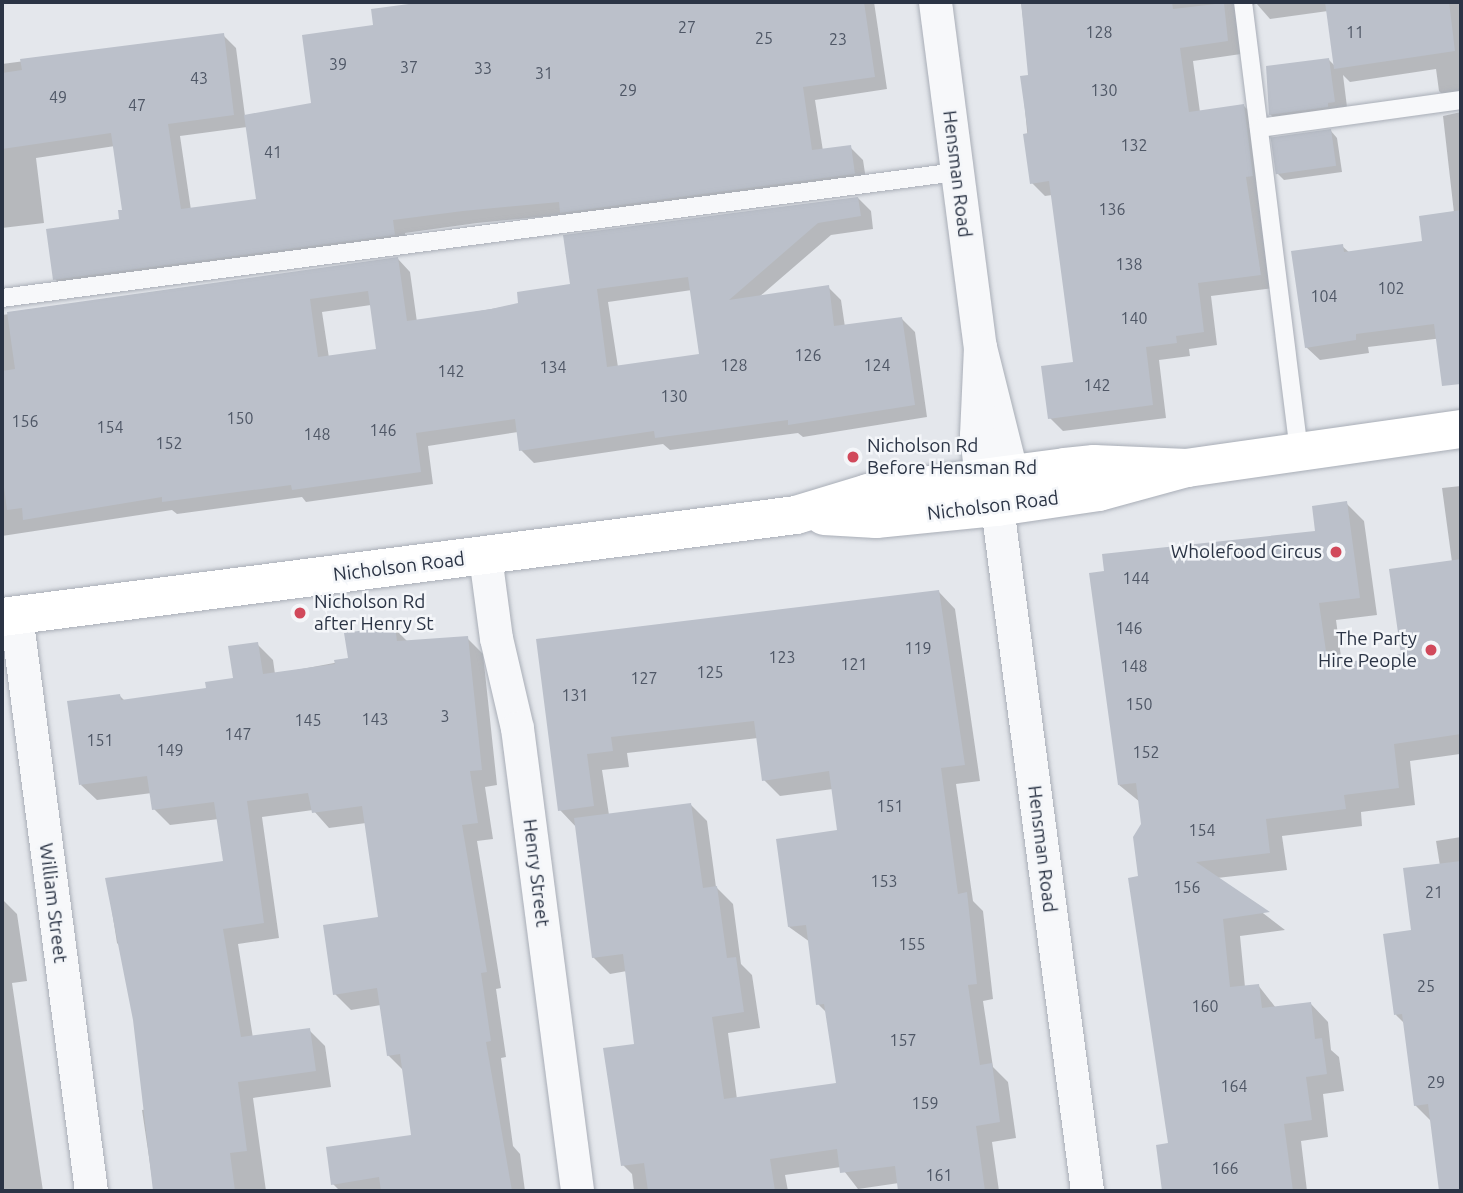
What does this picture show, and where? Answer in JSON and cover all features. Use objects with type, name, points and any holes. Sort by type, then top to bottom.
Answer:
[{"type":"main road","name":"Nicholson Road","points":[[9,616],[796,515],[876,519],[997,486],[1099,492],[1187,468],[1461,429]]},
{"type":"street","name":"Hensman Road","points":[[935,2],[980,347],[976,435],[997,486],[1087,1191]]},
{"type":"street","name":"Henry Street","points":[[485,556],[496,638],[517,728],[577,1191]]},
{"type":"street","name":"William Street","points":[[9,616],[91,1191]]},
{"type":"lane","points":[[1243,2],[1299,452]]},
{"type":"lane","points":[[1259,128],[1461,100]]},
{"type":"lane","points":[[2,298],[957,172]]},
{"type":"building","points":[[424,2],[864,2],[875,77],[803,87],[812,150],[851,145],[855,174],[560,213],[559,202],[393,220],[395,235],[53,280],[46,229],[119,219],[118,210],[122,210],[111,133],[2,149],[2,73],[22,70],[20,59],[224,33],[234,115],[168,124],[181,209],[256,199],[244,115],[311,103],[302,35],[373,25],[371,9]]},
{"type":"building","points":[[1021,2],[1172,2],[1173,9],[1224,3],[1228,41],[1180,48],[1189,112],[1244,104],[1253,176],[1246,177],[1261,275],[1198,283],[1204,332],[1176,336],[1177,343],[1146,347],[1153,405],[1048,419],[1041,366],[1073,362],[1049,181],[1030,184],[1023,134],[1028,133],[1020,76],[1028,75]]},
{"type":"building","points":[[1325,2],[1449,2],[1455,51],[1334,69]]},
{"type":"building","points":[[1329,58],[1335,102],[1328,103],[1328,107],[1269,115],[1266,66]]},
{"type":"building","points":[[1331,129],[1336,166],[1276,174],[1271,137]]},
{"type":"building","points":[[858,197],[861,216],[818,223],[729,300],[829,285],[834,326],[902,317],[915,405],[788,425],[788,420],[655,438],[654,431],[519,451],[515,419],[416,433],[421,472],[292,490],[291,485],[162,502],[162,497],[23,520],[22,508],[7,510],[2,472],[2,371],[15,369],[7,312],[398,257],[407,321],[518,303],[517,292],[570,284],[563,235]],"holes":[[[688,277],[699,354],[607,367],[597,289]],[[368,291],[376,349],[318,357],[310,299]]]},
{"type":"building","points":[[1461,210],[1461,384],[1442,386],[1434,324],[1356,334],[1356,340],[1305,348],[1291,251],[1343,244],[1344,252],[1422,241],[1419,216]]},
{"type":"building","points":[[1347,501],[1360,598],[1319,603],[1328,665],[1401,654],[1389,569],[1461,559],[1461,734],[1394,744],[1399,788],[1344,795],[1346,809],[1266,819],[1270,853],[1196,862],[1270,912],[1223,919],[1230,987],[1259,984],[1262,1008],[1311,1002],[1315,1039],[1322,1038],[1327,1074],[1306,1077],[1312,1120],[1284,1124],[1293,1191],[1162,1191],[1156,1145],[1168,1143],[1128,878],[1138,876],[1133,837],[1141,824],[1136,783],[1118,785],[1089,573],[1104,571],[1102,554],[1315,531],[1312,506]]},
{"type":"building","points":[[939,590],[965,765],[941,768],[958,894],[967,892],[977,984],[968,985],[980,1065],[992,1063],[1000,1122],[976,1126],[985,1191],[898,1191],[895,1166],[840,1173],[837,1149],[770,1159],[775,1191],[648,1191],[644,1163],[621,1166],[603,1048],[634,1044],[623,954],[592,958],[574,818],[691,803],[703,888],[717,886],[727,958],[736,957],[744,1012],[712,1017],[724,1099],[836,1083],[824,1004],[816,1005],[806,925],[788,927],[776,839],[837,830],[829,771],[762,781],[754,721],[611,737],[613,751],[587,754],[594,806],[558,811],[536,639]]},
{"type":"building","points":[[395,626],[397,641],[468,636],[482,770],[470,771],[478,823],[462,825],[487,972],[481,973],[491,1041],[486,1042],[512,1191],[381,1191],[379,1177],[331,1185],[326,1147],[411,1135],[400,1054],[387,1056],[377,988],[333,995],[323,925],[378,917],[362,806],[312,813],[308,793],[247,801],[264,923],[223,929],[241,1037],[310,1028],[316,1071],[238,1082],[247,1151],[230,1153],[235,1191],[153,1191],[133,1020],[105,878],[223,861],[214,802],[152,810],[147,776],[79,785],[67,701],[120,694],[121,700],[206,688],[205,682],[233,678],[228,646],[258,642],[263,674],[335,664],[334,660],[348,658],[344,633]]},
{"type":"building","points":[[1461,861],[1461,1191],[1439,1191],[1428,1104],[1414,1106],[1402,1014],[1394,1015],[1383,934],[1411,930],[1403,868]]},
{"type":"place","name":"Nicholson Rd Before Hensman Rd","points":[[853,457]]},
{"type":"place","name":"Wholefood Circus","points":[[1336,552]]},
{"type":"place","name":"Nicholson Rd after Henry St","points":[[300,613]]},
{"type":"place","name":"The Party Hire People","points":[[1431,650]]}]
